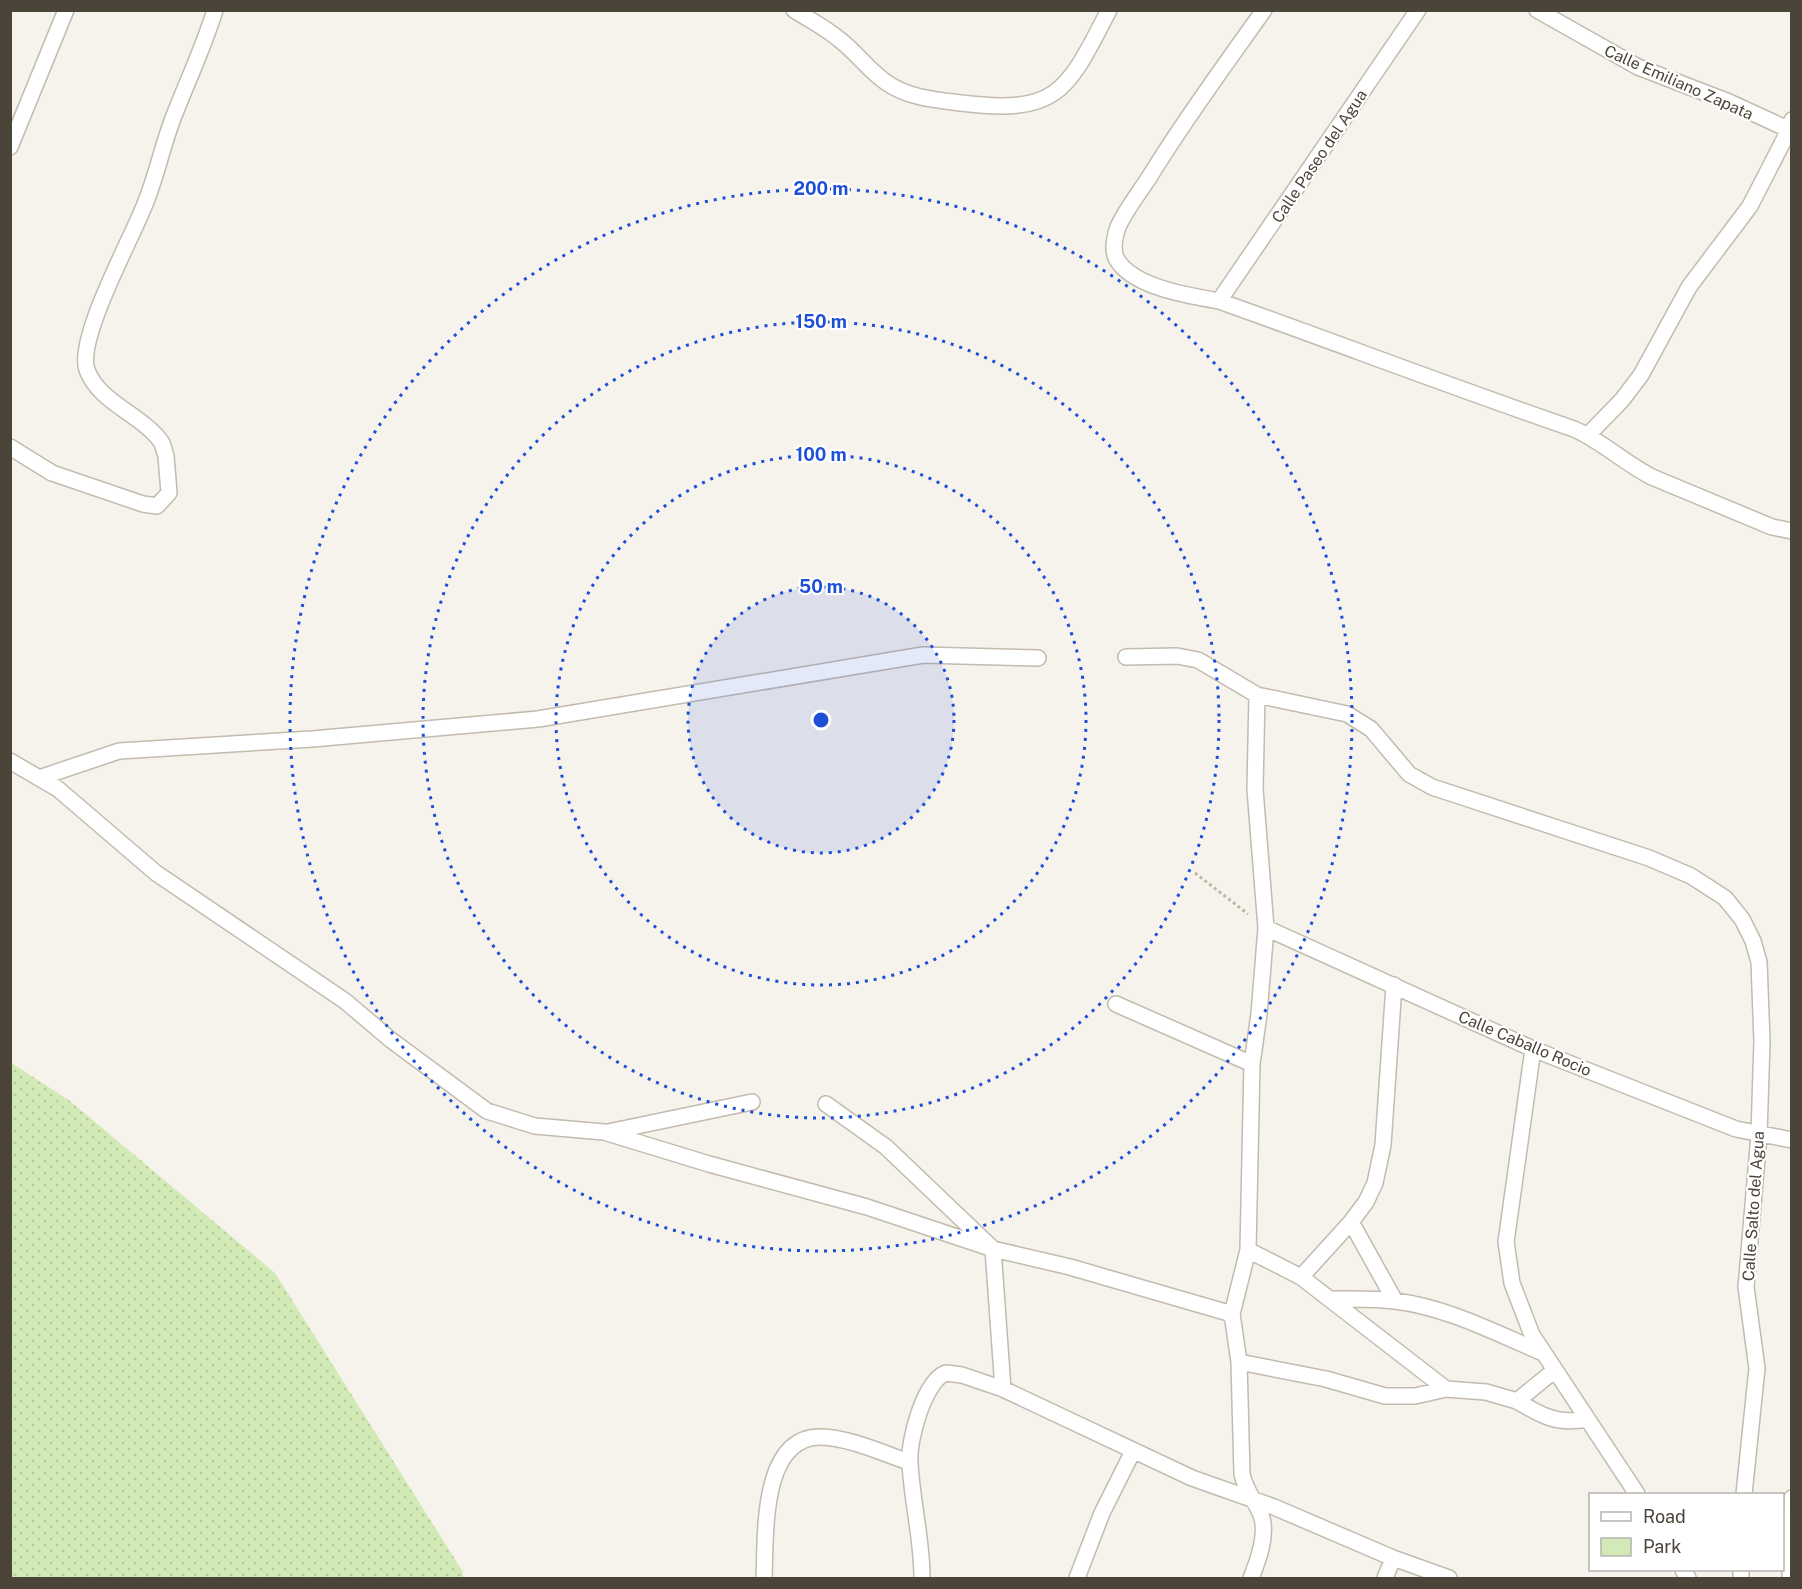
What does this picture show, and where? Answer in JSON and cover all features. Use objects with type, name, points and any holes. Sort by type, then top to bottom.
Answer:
[{"type":"street","points":[[11,146],[66,10]]},
{"type":"street","points":[[10,447],[52,473],[143,504],[157,506],[169,493],[166,456],[162,443],[98,387],[89,374],[85,355],[98,313],[146,202],[172,120],[200,57],[215,10]]},
{"type":"street","points":[[794,10],[839,39],[875,73],[898,90],[919,97],[964,103],[1024,105],[1037,103],[1060,89],[1075,72],[1109,10]]},
{"type":"street","points":[[1264,10],[1165,152],[1118,227],[1114,246],[1115,257],[1131,273],[1163,288],[1219,301],[1588,435],[1634,468],[1652,477],[1772,527],[1791,531]]},
{"type":"street","name":"Calle Paseo del Agua","points":[[1219,301],[1418,10]]},
{"type":"street","name":"Calle Emiliano Zapata","points":[[1538,10],[1638,67],[1791,127]]},
{"type":"street","points":[[1588,435],[1622,400],[1641,375],[1689,287],[1750,206],[1791,127]]},
{"type":"street","points":[[39,778],[118,751],[302,739],[538,719],[923,655],[1038,658]]},
{"type":"street","name":"Calle Salto del Agua","points":[[1126,657],[1177,656],[1198,660],[1257,695],[1347,714],[1371,729],[1396,762],[1418,780],[1432,787],[1649,858],[1691,876],[1725,898],[1742,919],[1759,962],[1762,1041],[1759,1135],[1746,1287],[1757,1368],[1743,1493]]},
{"type":"street","points":[[1251,1578],[1257,1561],[1263,1528],[1261,1516],[1242,1474],[1239,1362],[1232,1314],[1248,1250],[1252,1064],[1259,1014],[1266,928],[1255,789],[1257,695]]},
{"type":"street","points":[[10,761],[81,807],[120,845],[156,873],[345,1001],[391,1040],[487,1111],[508,1120],[535,1126],[604,1132],[709,1164],[867,1207],[993,1249],[1070,1267],[1232,1314]]},
{"type":"street","name":"Calle Caballo Rocio","points":[[1266,928],[1533,1049],[1759,1135],[1791,1140]]},
{"type":"street","points":[[1301,1277],[1366,1202],[1380,1163],[1394,985]]},
{"type":"street","points":[[1116,1004],[1252,1064]]},
{"type":"street","points":[[1533,1049],[1506,1242],[1507,1262],[1518,1302],[1532,1335],[1636,1493]]},
{"type":"street","points":[[604,1132],[752,1102]]},
{"type":"street","points":[[826,1104],[886,1147],[993,1249],[1003,1389]]},
{"type":"street","points":[[1351,1222],[1395,1300]]},
{"type":"street","points":[[1248,1250],[1301,1277],[1446,1389]]},
{"type":"street","points":[[1330,1299],[1395,1300],[1431,1309],[1474,1323],[1543,1353]]},
{"type":"street","points":[[1239,1362],[1326,1379],[1385,1396],[1415,1396],[1446,1389],[1494,1393],[1517,1401],[1552,1420],[1574,1422],[1587,1419]]},
{"type":"street","points":[[1517,1401],[1555,1370]]},
{"type":"street","points":[[922,1578],[919,1521],[909,1462],[915,1429],[927,1393],[935,1379],[946,1373],[1003,1389],[1191,1478],[1251,1498],[1393,1558],[1449,1578]]},
{"type":"street","points":[[764,1578],[766,1518],[771,1488],[777,1468],[795,1443],[806,1438],[835,1438],[909,1462]]},
{"type":"street","points":[[1077,1578],[1102,1513],[1133,1451]]},
{"type":"street","points":[[1790,1572],[1791,1498]]},
{"type":"street","points":[[1385,1578],[1393,1558]]},
{"type":"path","points":[[1195,873],[1266,928]]},
{"type":"green space","points":[[10,1062],[70,1101],[275,1273],[463,1572],[463,1578],[11,1578]]}]
